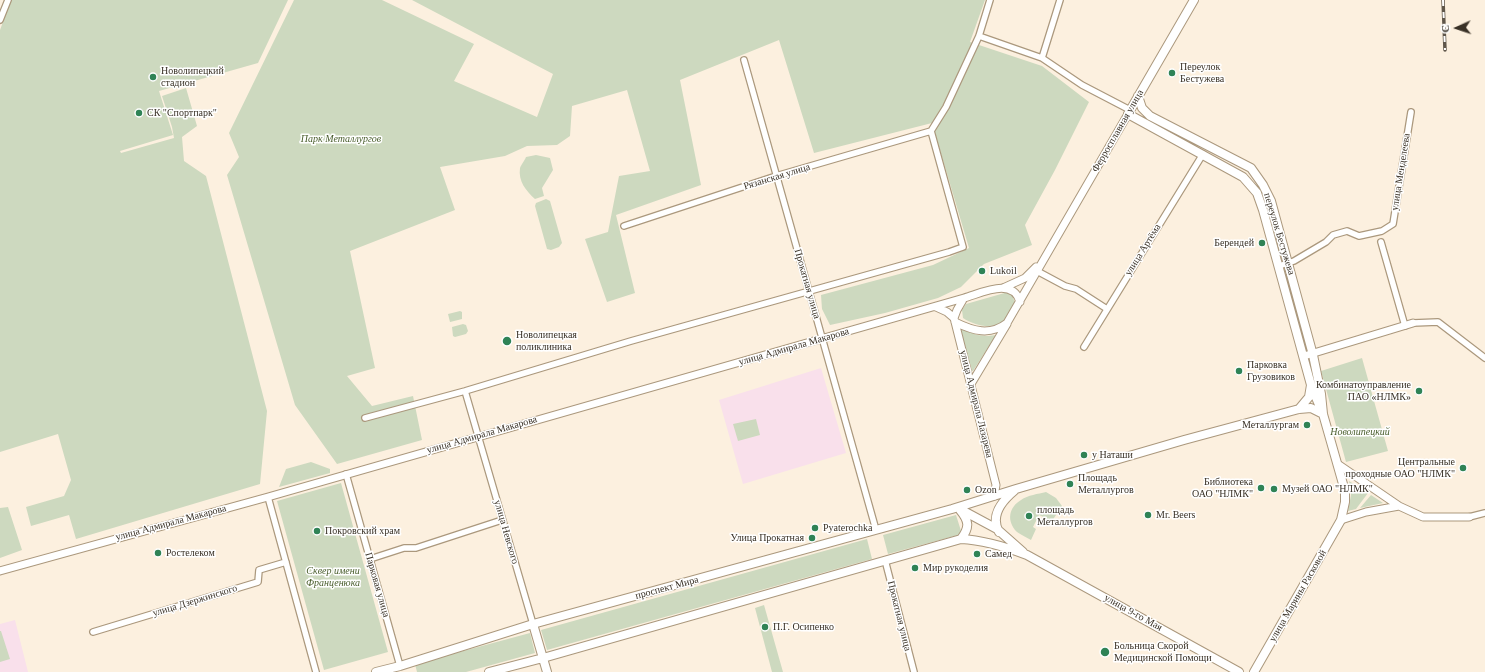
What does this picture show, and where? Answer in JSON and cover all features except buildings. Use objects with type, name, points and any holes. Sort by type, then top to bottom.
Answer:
[{"type":"main road","name":"Ферросплавная улица","points":[[1129,112],[1194,0]]},
{"type":"main road","name":"переулок Бестужева","points":[[1138,96],[1142,108],[1150,116],[1250,168],[1263,184],[1271,201],[1313,354],[1321,394],[1323,414]]},
{"type":"main road","name":"переулок Бестужева","points":[[1129,112],[1243,177],[1257,193],[1279,266],[1311,386],[1323,414]]},
{"type":"main road","points":[[1300,409],[1309,397],[1311,386]]},
{"type":"main road","points":[[996,517],[1002,501],[1016,489],[1184,440],[1300,409],[1311,408],[1323,414],[1339,466],[1345,491],[1345,502],[1341,520]]},
{"type":"main road","name":"проспект Мира","points":[[376,672],[401,669],[533,624],[958,508],[1016,489]]},
{"type":"main road","points":[[994,496],[997,529],[1007,548]]},
{"type":"main road","points":[[958,508],[997,529],[1027,555]]},
{"type":"main road","points":[[958,508],[966,517],[967,523],[967,532],[961,539]]},
{"type":"main road","name":"улица Марины Расковой","points":[[1254,672],[1341,520]]},
{"type":"main road","points":[[489,672],[961,539],[972,539],[1027,555]]},
{"type":"main road","name":"улица 9-го Мая","points":[[1027,555],[1239,672]]},
{"type":"main road","name":"улица Невского","points":[[533,624],[546,672]]},
{"type":"street","points":[[0,20],[8,0]]},
{"type":"street","points":[[365,418],[465,391],[631,341],[949,252],[963,246],[931,132],[946,107],[979,36],[990,0]]},
{"type":"street","points":[[1042,58],[1060,0]]},
{"type":"street","points":[[979,36],[1042,58],[1129,112]]},
{"type":"street","name":"Прокатная улица","points":[[744,60],[853,454],[876,530]]},
{"type":"street","name":"Ферросплавная улица","points":[[1008,323],[1129,112]]},
{"type":"street","name":"улица Менделеева","points":[[1279,266],[1294,261],[1326,242],[1333,235],[1347,231],[1359,236],[1382,231],[1393,224],[1411,112]]},
{"type":"street","name":"Рязанская улица","points":[[624,226],[776,176],[931,132]]},
{"type":"street","name":"улица Артёма","points":[[1084,347],[1203,154]]},
{"type":"street","points":[[1381,242],[1405,326]]},
{"type":"street","points":[[1003,288],[1025,278],[1042,262]]},
{"type":"street","points":[[1037,271],[1065,286],[1076,289],[1107,309]]},
{"type":"street","points":[[1003,288],[1010,289],[1016,293],[1020,302]]},
{"type":"street","name":"улица Адмирала Макарова","points":[[0,571],[268,497],[822,338],[1003,288]]},
{"type":"street","points":[[955,320],[957,310],[964,298]]},
{"type":"street","points":[[936,307],[947,312],[955,320],[973,330],[983,332],[996,329],[1008,323]]},
{"type":"street","name":"улица Адмирала Лазарева","points":[[955,320],[996,485],[994,496]]},
{"type":"street","points":[[1304,356],[1413,323],[1438,322],[1485,358]]},
{"type":"street","points":[[971,384],[1008,323]]},
{"type":"street","name":"улица Невского","points":[[465,391],[533,624]]},
{"type":"street","points":[[1339,466],[1399,506],[1423,517],[1469,517],[1485,512]]},
{"type":"street","name":"Парковая улица","points":[[346,474],[401,669]]},
{"type":"street","points":[[268,497],[316,672]]},
{"type":"street","points":[[1341,520],[1366,512],[1399,506]]},
{"type":"street","points":[[370,559],[404,548],[416,548],[502,520]]},
{"type":"street","name":"Прокатная улица","points":[[885,560],[914,672]]},
{"type":"street","name":"улица Дзержинского","points":[[93,632],[258,582],[259,570],[286,562]]},
{"type":"shaded area","points":[[821,368],[846,453],[743,484],[719,400]]},
{"type":"shaded area","points":[[15,620],[28,672],[0,672],[0,624]]},
{"type":"green space","points":[[11,0],[288,0],[258,63],[159,91],[173,135],[120,151],[121,153],[174,138],[162,96],[186,88],[197,126],[182,137],[184,161],[206,176],[267,411],[260,484],[76,539],[69,515],[31,526],[26,507],[64,496],[71,480],[58,434],[0,452],[0,30]]},
{"type":"green space","name":"Парк Металлургов","points":[[294,0],[382,0],[474,44],[454,81],[537,117],[553,74],[412,0],[985,0],[970,42],[1042,66],[1089,102],[1055,170],[1025,225],[1032,245],[984,264],[961,287],[938,298],[885,313],[830,325],[822,309],[821,295],[933,265],[969,248],[932,123],[814,153],[779,40],[680,80],[701,185],[616,215],[635,293],[607,302],[585,239],[608,232],[619,176],[650,171],[627,90],[572,106],[570,136],[557,145],[527,146],[505,156],[440,167],[455,210],[350,251],[375,368],[347,376],[372,406],[413,396],[422,440],[337,464],[295,405],[227,175],[239,157],[229,133]]},
{"type":"green space","points":[[536,155],[550,158],[553,170],[542,188],[544,196],[535,199],[521,181],[520,168],[526,157]]},
{"type":"green space","points":[[546,199],[550,201],[562,243],[559,247],[551,250],[547,249],[535,206],[536,203]]},
{"type":"green space","points":[[1008,292],[1013,297],[1015,303],[1002,322],[993,326],[982,326],[963,318],[962,310],[966,304]]},
{"type":"green space","points":[[460,311],[462,312],[462,319],[450,322],[448,314]]},
{"type":"green space","points":[[463,324],[466,325],[468,331],[466,334],[455,337],[453,336],[452,327]]},
{"type":"green space","points":[[960,328],[977,335],[996,335],[973,371],[972,371]]},
{"type":"green space","name":"Новолипецкий","points":[[1362,358],[1388,451],[1346,462],[1321,371]]},
{"type":"green space","points":[[756,419],[760,435],[738,441],[733,424]]},
{"type":"green space","points":[[311,462],[330,469],[330,473],[279,487],[286,469]]},
{"type":"green space","points":[[1349,481],[1368,493],[1356,509],[1348,511],[1351,495]]},
{"type":"green space","name":"Сквер имени Франценюка","points":[[341,483],[388,652],[324,670],[277,501]]},
{"type":"green space","points":[[1046,492],[1056,498],[1062,506],[1052,521],[1039,515],[1033,527],[1036,529],[1031,540],[1017,532],[1011,523],[1010,514],[1014,506],[1024,498]]},
{"type":"green space","points":[[1371,495],[1383,503],[1360,508]]},
{"type":"green space","points":[[8,507],[22,550],[0,558],[0,508]]},
{"type":"green space","points":[[956,515],[962,534],[888,554],[883,535]]},
{"type":"green space","points":[[867,539],[872,559],[547,650],[541,630]]},
{"type":"green space","points":[[764,605],[783,672],[772,672],[755,608]]},
{"type":"green space","points":[[0,631],[10,659],[0,662]]},
{"type":"green space","points":[[530,633],[535,653],[466,672],[417,672],[415,664]]},
{"type":"railway","points":[[1443,0],[1445,50]]},
{"type":"place","name":"Переулок Бестужева","points":[[1172,73]]},
{"type":"place","name":"Новолипецкий стадион","points":[[153,77]]},
{"type":"place","name":"СК \"Спортпарк\"","points":[[139,113]]},
{"type":"place","name":"Берендей","points":[[1262,243]]},
{"type":"place","name":"Lukoil","points":[[982,271]]},
{"type":"place","name":"Новолипецкая поликлиника","points":[[507,341]]},
{"type":"place","name":"Парковка Грузовиков","points":[[1239,371]]},
{"type":"place","name":"Комбинатоуправление ПАО «НЛМК»","points":[[1419,391]]},
{"type":"place","name":"Металлургам","points":[[1307,425]]},
{"type":"place","name":"у Наташи","points":[[1084,455]]},
{"type":"place","name":"Центральные проходные ОАО \"НЛМК\"","points":[[1463,468]]},
{"type":"place","name":"Площадь Металлургов","points":[[1070,484]]},
{"type":"place","name":"Библиотека ОАО \"НЛМК\"","points":[[1261,488]]},
{"type":"place","name":"Музей ОАО \"НЛМК\"","points":[[1274,489]]},
{"type":"place","name":"Ozon","points":[[967,490]]},
{"type":"place","name":"Mr. Beers","points":[[1148,515]]},
{"type":"place","name":"площадь Металлургов","points":[[1029,516]]},
{"type":"place","name":"Pyaterochka","points":[[815,528]]},
{"type":"place","name":"Покровский храм","points":[[317,531]]},
{"type":"place","name":"Улица Прокатная","points":[[812,538]]},
{"type":"place","name":"Ростелеком","points":[[158,553]]},
{"type":"place","name":"Самед","points":[[977,554]]},
{"type":"place","name":"Мир рукоделия","points":[[915,568]]},
{"type":"place","name":"П.Г. Осипенко","points":[[765,627]]},
{"type":"place","name":"Больница Скорой Медицинской Помощи","points":[[1105,652]]}]
